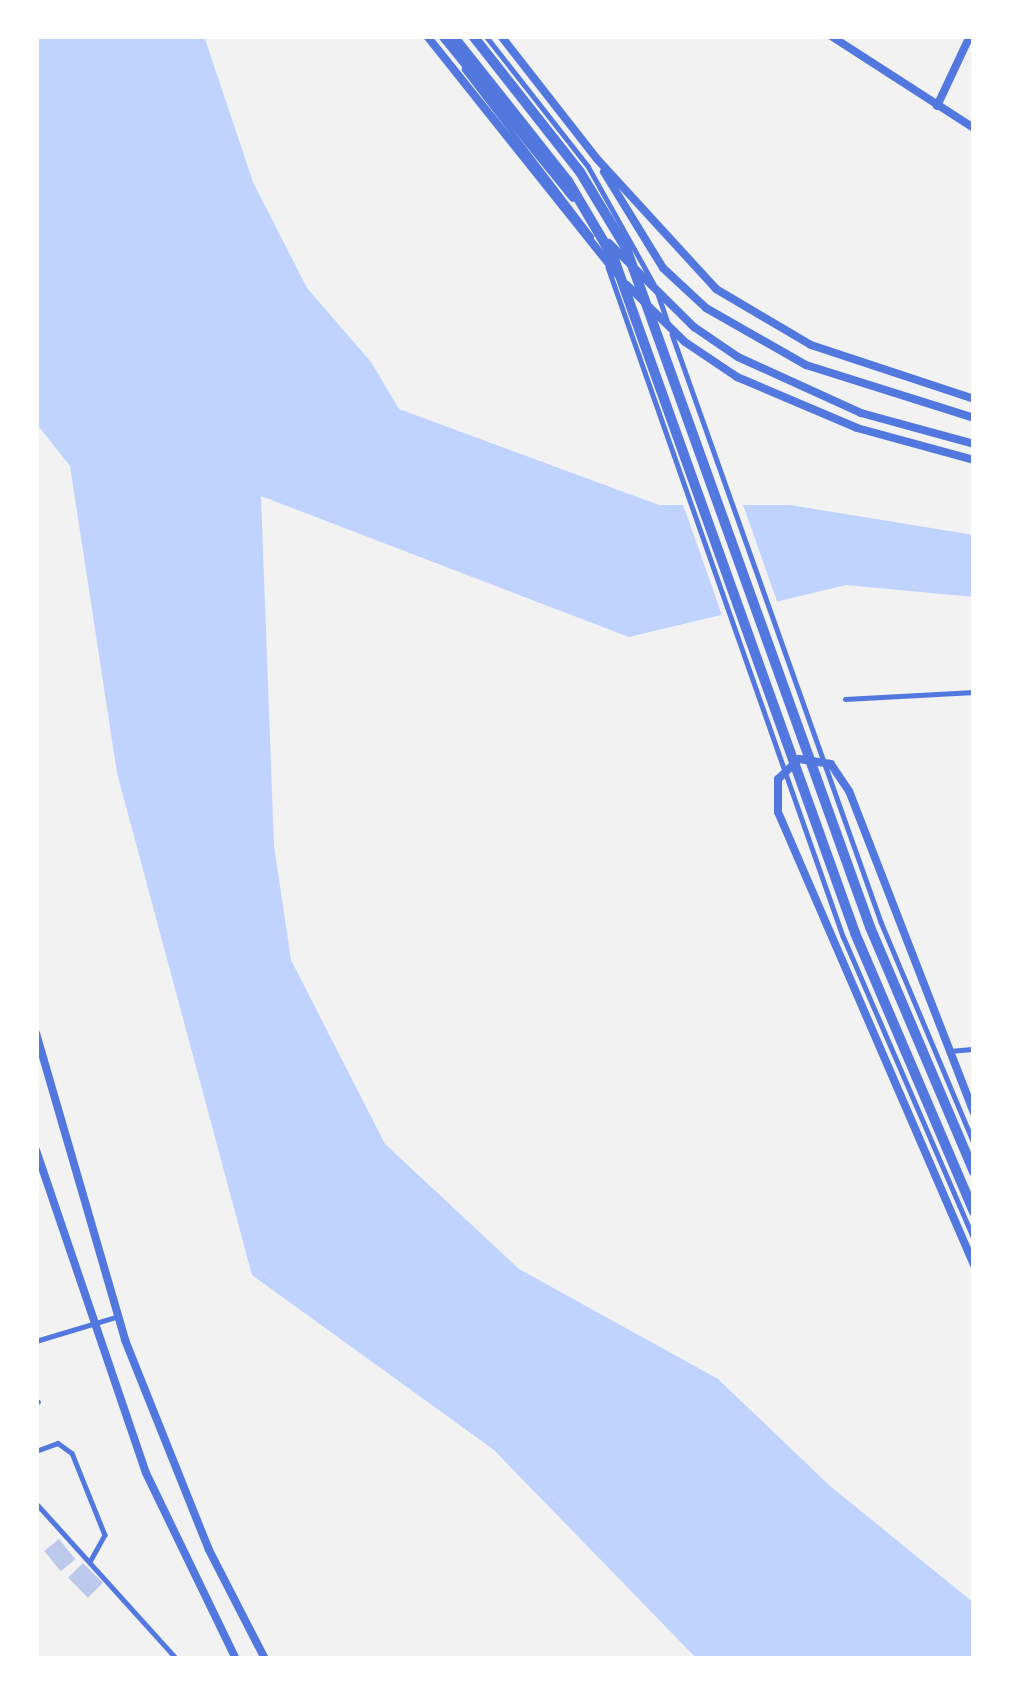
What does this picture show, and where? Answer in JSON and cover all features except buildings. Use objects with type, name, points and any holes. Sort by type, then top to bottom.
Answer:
[{"type":"street","points":[[427,36],[601,256],[685,342],[790,403],[974,460]]},
{"type":"street","points":[[440,36],[612,247],[694,327],[797,388],[974,443]]},
{"type":"street","points":[[453,36],[568,182],[614,260],[849,934],[974,1212]]},
{"type":"street","points":[[473,36],[580,172],[633,263],[876,925],[974,1172]]},
{"type":"street","points":[[502,36],[598,160],[703,276],[761,320],[876,372],[974,399]]},
{"type":"street","points":[[830,36],[974,128]]},
{"type":"street","points":[[937,106],[970,36]]},
{"type":"street","points":[[598,160],[663,268],[706,308],[806,365],[974,418]]},
{"type":"street","points":[[974,1113],[849,791],[831,764],[799,758],[778,779],[778,812],[974,1265]]},
{"type":"street","points":[[36,1033],[116,1317],[170,1463],[265,1659]]},
{"type":"street","points":[[36,1150],[91,1324],[146,1473],[236,1659]]},
{"type":"lane","points":[[440,36],[559,188],[606,262],[849,934],[974,1238]]},
{"type":"lane","points":[[486,36],[588,166],[638,247],[876,925],[974,1143]]},
{"type":"lane","points":[[845,699],[974,692]]},
{"type":"lane","points":[[950,1051],[974,1049]]},
{"type":"lane","points":[[36,1341],[116,1317]]},
{"type":"lane","points":[[36,1450],[58,1444],[71,1453],[105,1535],[91,1560]]},
{"type":"lane","points":[[36,1504],[177,1659]]},
{"type":"water","points":[[36,36],[204,36],[253,182],[307,288],[371,362],[399,409],[659,505],[790,505],[974,535],[974,597],[846,585],[629,637],[261,496],[274,846],[291,960],[385,1144],[519,1269],[718,1379],[830,1486],[974,1603],[974,1659],[697,1659],[494,1450],[252,1275],[117,773],[70,466],[36,423]]},
{"type":"pier","points":[[681,499],[741,499],[779,607],[724,621]]}]
